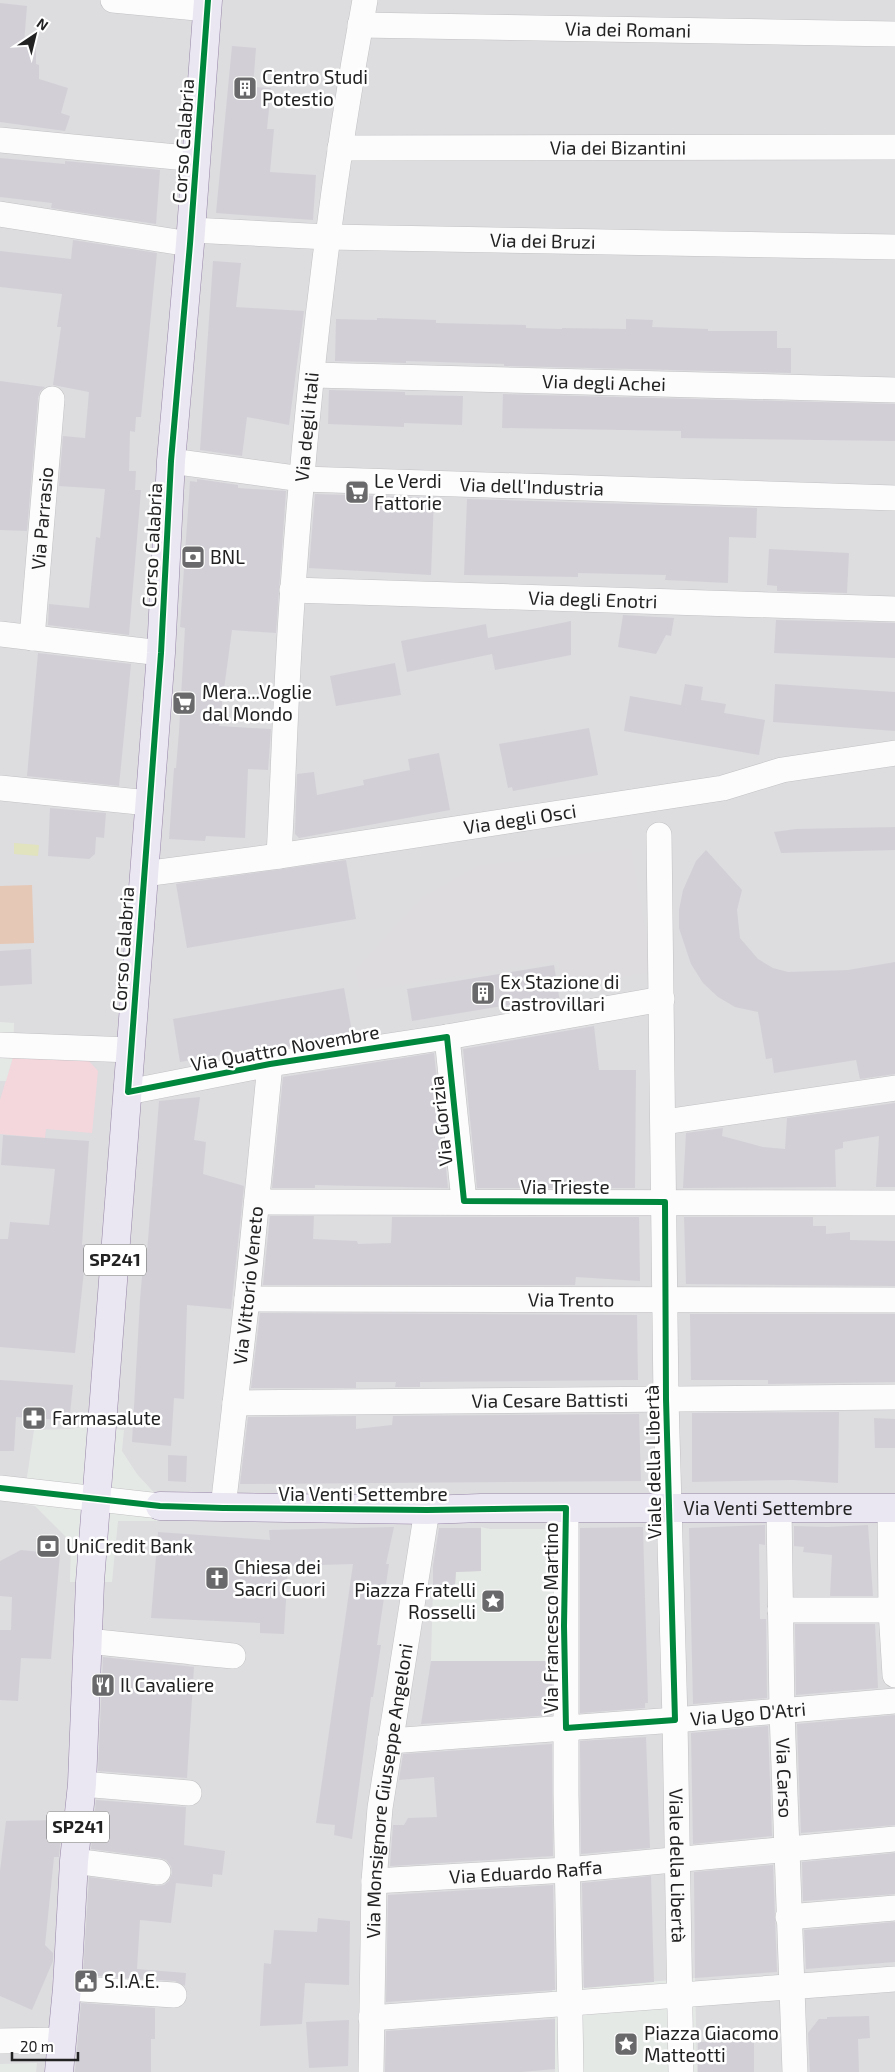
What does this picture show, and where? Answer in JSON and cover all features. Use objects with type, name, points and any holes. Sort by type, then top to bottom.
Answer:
[{"type":"main road","name":"Corso Calabria","points":[[96,1499],[161,653],[171,461],[191,237],[208,4]]},
{"type":"main road","name":"SP241","points":[[59,2072],[67,1988],[74,1861],[82,1784],[87,1641],[96,1499]]},
{"type":"main road","name":"Via Venti Settembre","points":[[160,1506],[427,1510],[669,1507],[893,1508]]},
{"type":"street","points":[[113,0],[208,4]]},
{"type":"street","name":"Via degli Itali","points":[[279,856],[292,590],[302,479],[328,237],[340,148],[365,0]]},
{"type":"street","name":"Via dei Romani","points":[[360,25],[895,34]]},
{"type":"street","points":[[0,140],[196,159]]},
{"type":"street","name":"Via dei Bizantini","points":[[340,148],[895,147]]},
{"type":"street","name":"Via dei Bruzi","points":[[0,214],[191,237],[328,237],[895,247]]},
{"type":"street","name":"Via degli Achei","points":[[313,376],[895,390]]},
{"type":"street","name":"Via Parrasio","points":[[32,638],[52,399]]},
{"type":"street","name":"Via dell'Industria","points":[[171,461],[302,479],[895,498]]},
{"type":"street","name":"Via degli Enotri","points":[[292,590],[895,609]]},
{"type":"street","points":[[0,634],[161,653]]},
{"type":"street","name":"Via degli Osci","points":[[144,874],[279,856],[723,788],[782,770],[895,753]]},
{"type":"street","points":[[0,788],[149,803]]},
{"type":"street","name":"Viale della Libertà","points":[[659,835],[666,1399],[675,1720],[680,2005]]},
{"type":"street","name":"Via Quattro Novembre","points":[[128,1092],[270,1064],[447,1037],[662,998]]},
{"type":"street","name":"Via Gorizia","points":[[447,1037],[464,1201]]},
{"type":"street","points":[[0,1044],[131,1050]]},
{"type":"street","name":"Via Vittorio Veneto","points":[[224,1508],[270,1064]]},
{"type":"street","points":[[664,1122],[895,1088]]},
{"type":"street","name":"Via Trieste","points":[[257,1202],[895,1203]]},
{"type":"street","name":"Via Trento","points":[[247,1299],[895,1300]]},
{"type":"street","name":"Via Cesare Battisti","points":[[235,1403],[895,1397]]},
{"type":"street","points":[[12,1489],[160,1506]]},
{"type":"street","name":"Via Francesco Martino","points":[[566,1508],[564,1626],[569,2010]]},
{"type":"street","name":"Via Carso","points":[[778,1508],[790,1988],[795,2072]]},
{"type":"street","points":[[893,1508],[895,1675]]},
{"type":"street","name":"Via Monsignore Giuseppe Angeloni","points":[[371,2072],[374,1881],[380,1808],[427,1510]]},
{"type":"street","points":[[780,1610],[893,1610]]},
{"type":"street","points":[[87,1641],[232,1656],[191,1652]]},
{"type":"street","name":"Via Ugo D'Atri","points":[[390,1741],[675,1720],[895,1701]]},
{"type":"street","points":[[82,1784],[190,1793]]},
{"type":"street","name":"Via Eduardo Raffa","points":[[374,1881],[567,1870],[895,1839]]},
{"type":"street","points":[[74,1861],[158,1872]]},
{"type":"street","points":[[788,1917],[895,1908]]},
{"type":"street","points":[[371,2018],[680,2005],[790,1988],[895,1979]]},
{"type":"street","points":[[67,1988],[174,1995]]},
{"type":"street","points":[[680,2005],[681,2072]]},
{"type":"street","points":[[569,2010],[571,2072]]},
{"type":"street","points":[[0,2041],[62,2040]]},
{"type":"shaded area","points":[[0,0],[895,0],[895,2072],[0,2072]]},
{"type":"shaded area","points":[[14,843],[39,845],[38,856],[14,854]]},
{"type":"shaded area","points":[[631,848],[653,971],[564,989],[558,961],[360,991],[355,970],[422,897],[478,866]]},
{"type":"shaded area","points":[[32,885],[34,943],[0,944],[0,886]]},
{"type":"shaded area","points":[[0,1022],[14,1023],[13,1057],[6,1081],[0,1081]]},
{"type":"shaded area","points":[[13,1057],[87,1059],[98,1071],[92,1133],[46,1129],[45,1138],[0,1134],[0,1100]]},
{"type":"shaded area","points":[[88,1426],[124,1430],[122,1451],[137,1474],[161,1500],[157,1521],[118,1521],[112,1582],[70,1582],[71,1542],[35,1506],[23,1504],[34,1430],[70,1429]]},
{"type":"shaded area","name":"Piazza Fratelli Rosselli","points":[[481,1527],[490,1529],[552,1529],[554,1651],[546,1661],[431,1661],[433,1585],[455,1585],[456,1572],[481,1571]]},
{"type":"shaded area","name":"Piazza Giacomo Matteotti","points":[[695,1978],[697,2072],[555,2072],[555,2019],[552,1990]]},
{"type":"shaded area","points":[[37,2063],[36,2072],[0,2072],[0,2064]]},
{"type":"building","points":[[0,3],[27,6],[24,44],[36,46],[36,64],[39,65],[39,79],[68,88],[61,113],[70,116],[65,131],[0,122]]},
{"type":"building","points":[[232,46],[256,48],[253,87],[271,88],[267,129],[274,129],[270,172],[316,175],[313,220],[216,213]]},
{"type":"building","points":[[0,158],[65,164],[65,161],[160,170],[156,224],[51,208],[52,203],[0,197]]},
{"type":"building","points":[[73,240],[157,253],[141,417],[136,417],[135,432],[130,431],[129,471],[136,471],[135,490],[141,490],[129,635],[48,625],[49,604],[89,608],[96,537],[100,538],[105,489],[59,486],[63,436],[85,438],[89,392],[53,385],[61,327],[57,327],[62,294],[0,287],[0,251],[71,259]]},
{"type":"building","points":[[213,261],[241,263],[236,307],[304,311],[289,425],[247,417],[242,456],[200,450]]},
{"type":"building","points":[[377,318],[436,320],[436,323],[526,325],[526,328],[562,329],[626,329],[626,319],[653,320],[652,327],[708,329],[708,331],[777,331],[777,348],[791,348],[791,373],[504,366],[504,364],[406,361],[406,363],[335,361],[336,319],[377,320]]},
{"type":"building","points":[[0,381],[45,387],[40,391],[38,398],[27,531],[0,530]]},
{"type":"building","points":[[329,390],[405,392],[405,395],[463,396],[462,425],[404,423],[404,427],[328,424]]},
{"type":"building","points":[[503,394],[895,404],[895,441],[681,438],[681,431],[502,428]]},
{"type":"building","points":[[197,479],[238,485],[238,488],[286,491],[276,633],[232,630],[219,726],[271,729],[268,770],[248,769],[245,838],[206,836],[205,841],[169,839],[174,768],[176,768],[179,731],[185,628],[180,627],[190,481],[197,482]]},
{"type":"building","points":[[315,494],[434,498],[431,575],[309,568]]},
{"type":"building","points":[[467,499],[757,508],[756,538],[729,537],[728,583],[665,580],[666,575],[578,573],[578,577],[464,575]]},
{"type":"building","points":[[769,549],[849,553],[847,593],[777,591],[777,586],[767,585]]},
{"type":"building","points":[[623,615],[674,618],[671,636],[666,635],[656,654],[618,647]]},
{"type":"building","points":[[776,620],[895,623],[895,658],[774,653]]},
{"type":"building","points":[[571,621],[571,655],[495,670],[492,654],[407,672],[401,641],[486,624],[488,638]]},
{"type":"building","points":[[38,653],[131,664],[119,786],[27,776]]},
{"type":"building","points":[[395,663],[401,695],[336,706],[330,676]]},
{"type":"building","points":[[685,684],[703,687],[701,700],[726,704],[724,713],[765,720],[759,755],[624,731],[630,696],[681,705]]},
{"type":"building","points":[[775,684],[895,692],[895,731],[773,722]]},
{"type":"building","points":[[589,728],[598,775],[513,791],[512,787],[508,788],[499,744]]},
{"type":"building","points":[[439,753],[450,810],[299,838],[295,834],[297,774],[314,772],[317,795],[364,785],[363,780],[410,770],[408,759]]},
{"type":"building","points":[[50,808],[106,813],[104,838],[96,837],[95,854],[89,859],[48,856]]},
{"type":"building","points":[[895,827],[895,850],[781,853],[774,832],[796,829]]},
{"type":"building","points":[[706,850],[742,890],[737,910],[740,938],[758,959],[773,968],[788,972],[848,970],[895,962],[895,1074],[860,1079],[856,1060],[774,1073],[772,1058],[766,1059],[758,1012],[735,1007],[718,997],[703,983],[691,964],[679,928],[679,910],[683,890],[696,861]]},
{"type":"building","points":[[346,860],[356,919],[187,948],[176,884]]},
{"type":"building","points":[[31,949],[32,984],[0,986],[0,951]]},
{"type":"building","name":"Ex Stazione di Castrovillari","points":[[554,965],[560,1002],[515,1010],[514,1004],[412,1021],[407,989]]},
{"type":"building","points":[[344,988],[353,1037],[280,1048],[280,1045],[180,1062],[173,1019]]},
{"type":"building","points":[[594,1026],[599,1070],[636,1070],[635,1188],[477,1188],[463,1049]]},
{"type":"building","points":[[434,1053],[448,1188],[315,1185],[315,1188],[272,1188],[283,1077]]},
{"type":"building","points":[[200,1097],[194,1140],[206,1142],[203,1174],[244,1186],[231,1309],[187,1305],[184,1399],[174,1398],[171,1446],[132,1442],[140,1300],[143,1265],[146,1265],[159,1101]]},
{"type":"building","points":[[895,1103],[895,1187],[876,1187],[879,1136],[843,1142],[843,1148],[835,1150],[836,1187],[683,1188],[686,1133],[723,1128],[722,1136],[763,1147],[785,1149],[787,1118]]},
{"type":"building","points":[[3,1135],[89,1141],[82,1245],[87,1244],[75,1353],[0,1347],[0,1239],[8,1239],[10,1222],[49,1225],[55,1169],[1,1165]]},
{"type":"building","points":[[270,1216],[314,1216],[313,1239],[357,1241],[358,1244],[391,1243],[392,1217],[639,1217],[640,1281],[576,1277],[575,1285],[263,1285]]},
{"type":"building","points":[[684,1217],[813,1217],[813,1226],[826,1226],[826,1234],[850,1232],[850,1240],[895,1241],[895,1286],[686,1284]]},
{"type":"building","points":[[260,1313],[637,1315],[638,1380],[420,1382],[420,1387],[395,1387],[396,1382],[356,1382],[356,1388],[251,1388]]},
{"type":"building","points":[[690,1314],[895,1314],[895,1382],[768,1384],[768,1380],[691,1380]]},
{"type":"building","points":[[0,1380],[73,1385],[70,1414],[62,1420],[16,1417],[14,1451],[0,1451]]},
{"type":"building","points":[[839,1412],[838,1483],[793,1480],[692,1482],[692,1413]]},
{"type":"building","points":[[639,1414],[641,1481],[240,1484],[248,1417],[356,1416],[356,1429],[392,1425],[393,1416]]},
{"type":"building","points":[[874,1418],[895,1419],[895,1448],[875,1448]]},
{"type":"building","points":[[168,1455],[187,1456],[186,1482],[168,1481]]},
{"type":"building","points":[[765,1525],[765,1545],[759,1544],[760,1619],[766,1619],[767,1698],[693,1704],[689,1528]]},
{"type":"building","points":[[868,1525],[873,1596],[830,1596],[832,1555],[803,1552],[804,1547],[794,1546],[794,1526]]},
{"type":"building","points":[[394,1527],[386,1564],[389,1564],[377,1645],[381,1645],[373,1697],[371,1697],[352,1839],[334,1835],[335,1825],[316,1823],[353,1564],[288,1566],[284,1634],[260,1633],[260,1623],[151,1618],[158,1532],[270,1540],[269,1530]]},
{"type":"building","points":[[643,1527],[648,1703],[645,1703],[645,1708],[580,1713],[580,1528]]},
{"type":"building","points":[[439,1528],[481,1528],[481,1571],[456,1572],[455,1585],[433,1585],[433,1566]]},
{"type":"building","points":[[21,1550],[60,1554],[51,1659],[21,1658],[18,1701],[0,1700],[0,1630],[11,1630],[12,1597],[0,1596],[0,1561]]},
{"type":"building","points":[[795,1624],[875,1624],[878,1688],[796,1695]]},
{"type":"building","points":[[103,1657],[194,1667],[187,1778],[98,1771]]},
{"type":"building","points":[[431,1661],[552,1661],[552,1715],[421,1724]]},
{"type":"building","points":[[895,1715],[895,1825],[801,1833],[797,1724]]},
{"type":"building","points":[[768,1726],[772,1836],[693,1844],[691,1733]]},
{"type":"building","points":[[646,1737],[650,1848],[581,1854],[580,1741]]},
{"type":"building","points":[[552,1744],[553,1856],[390,1866],[393,1825],[404,1825],[408,1818],[437,1817],[434,1777],[399,1780],[403,1754]]},
{"type":"building","points":[[96,1800],[186,1807],[184,1845],[225,1851],[222,1875],[213,1874],[212,1887],[176,1883],[171,1923],[140,1920],[137,1969],[186,1973],[185,1986],[175,1981],[83,1975],[89,1877],[157,1886],[164,1885],[169,1881],[172,1873],[171,1866],[166,1860],[160,1858],[91,1849]]},
{"type":"building","points":[[62,1820],[59,1857],[54,1857],[45,1945],[53,1953],[53,1961],[32,2010],[0,1996],[0,1871],[6,1821]]},
{"type":"building","points":[[895,1853],[895,1894],[803,1901],[802,1862]]},
{"type":"building","points":[[773,1865],[777,1972],[695,1978],[694,1872]]},
{"type":"building","points":[[651,1876],[654,1982],[584,1988],[582,1883]]},
{"type":"building","points":[[553,1885],[555,1990],[386,2002],[388,1895]]},
{"type":"building","points":[[318,1918],[350,1921],[349,1985],[305,1983],[302,2024],[260,2026],[264,1963],[271,1964],[274,1930],[317,1932]]},
{"type":"building","points":[[895,1922],[895,1962],[806,1969],[804,1930]]},
{"type":"building","points":[[81,2003],[155,2008],[155,2039],[151,2039],[151,2072],[75,2072]]},
{"type":"building","points":[[869,2016],[870,2038],[858,2039],[859,2072],[810,2072],[808,2033],[819,2019],[827,2019],[827,2017]]},
{"type":"building","points":[[555,2019],[555,2069],[522,2072],[385,2072],[386,2031]]},
{"type":"building","points":[[349,2020],[348,2066],[309,2068],[306,2022]]},
{"type":"building","points":[[754,2041],[754,2072],[698,2072],[698,2042]]},
{"type":"cycle path","points":[[0,1488],[160,1506],[427,1510],[566,1508],[564,1626],[566,1728],[675,1720],[666,1399],[665,1202],[464,1201],[447,1037],[270,1064],[128,1092],[161,653],[171,461],[190,244],[208,0]]},
{"type":"place","name":"Centro Studi Potestio","points":[[245,88]]},
{"type":"place","name":"Le Verdi Fattorie","points":[[357,492]]},
{"type":"place","name":"BNL","points":[[193,557]]},
{"type":"place","name":"Mera...Voglie dal Mondo","points":[[184,703]]},
{"type":"place","name":"Ex Stazione di Castrovillari","points":[[483,993]]},
{"type":"place","name":"Farmasalute","points":[[34,1418]]},
{"type":"place","name":"UniCredit Bank","points":[[48,1546]]},
{"type":"place","name":"Chiesa dei Sacri Cuori","points":[[217,1578]]},
{"type":"place","name":"Piazza Fratelli Rosselli","points":[[493,1601]]},
{"type":"place","name":"Il Cavaliere","points":[[103,1685]]},
{"type":"place","name":"S.I.A.E.","points":[[86,1981]]},
{"type":"place","name":"Piazza Giacomo Matteotti","points":[[626,2044]]}]
